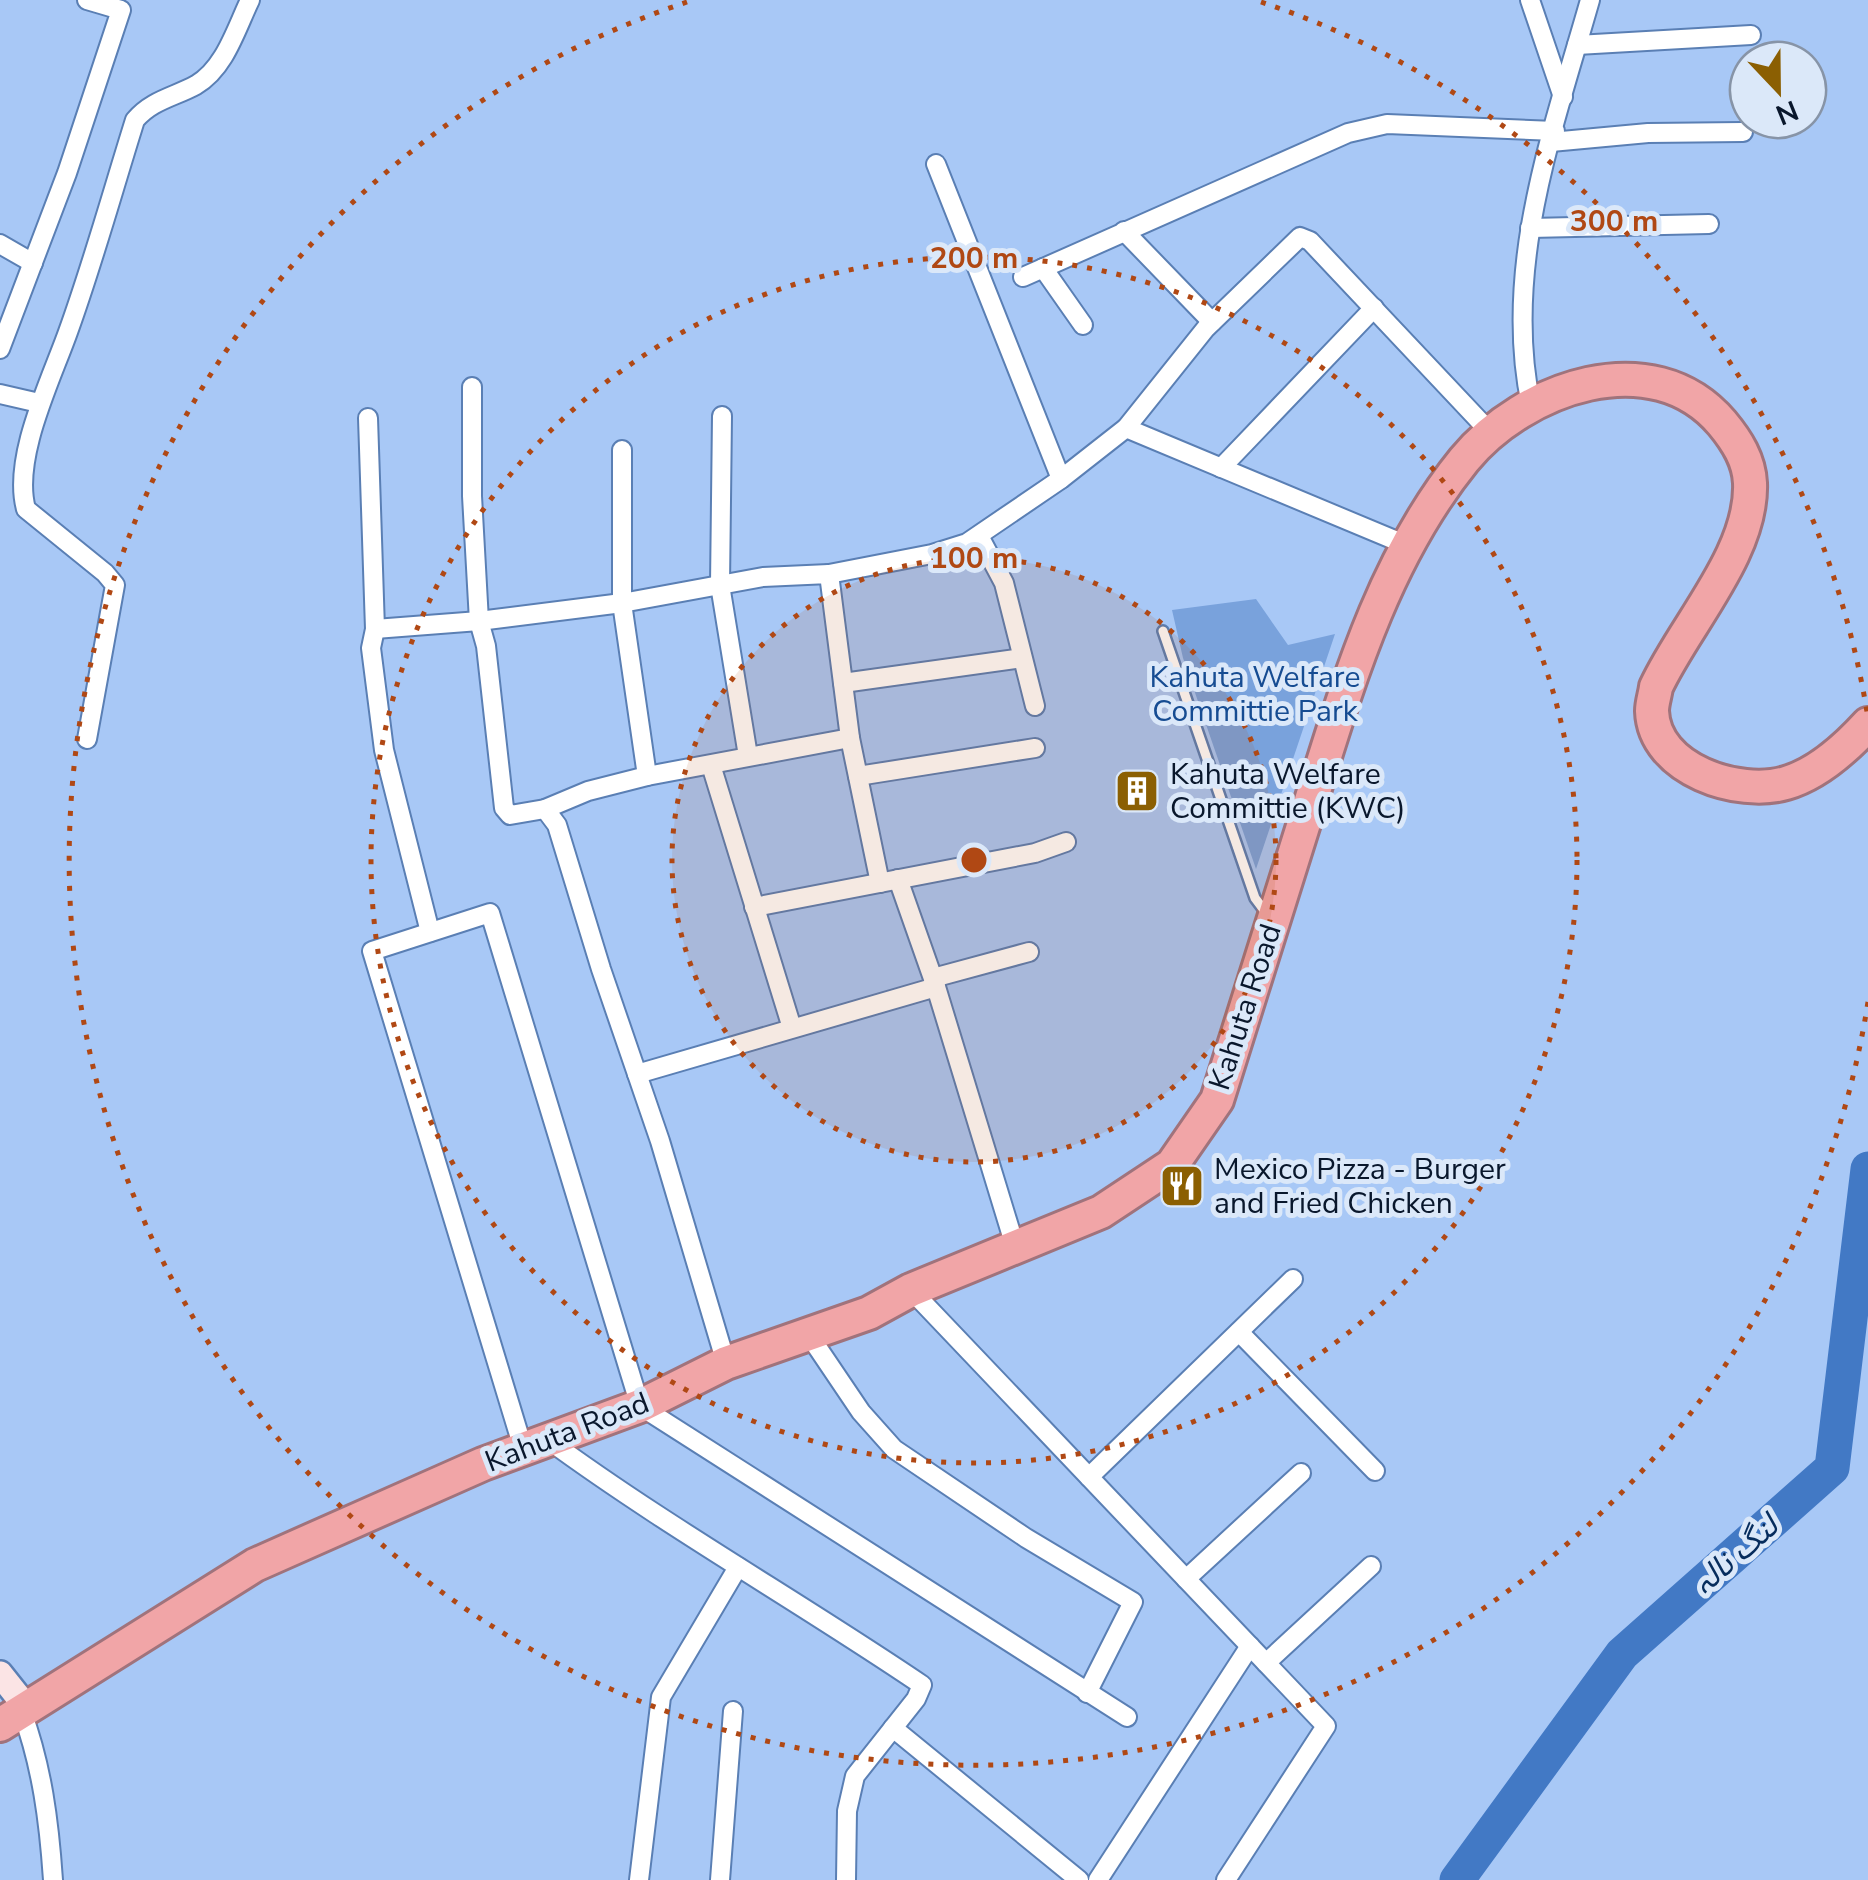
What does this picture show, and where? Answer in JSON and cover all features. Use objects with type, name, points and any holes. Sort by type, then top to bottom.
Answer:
[{"type":"highway","name":"Kahuta Road","points":[[16,1715],[254,1565],[535,1444],[640,1406],[726,1363],[868,1313],[911,1290],[1101,1212],[1172,1165],[1217,1100],[1361,644],[1409,546],[1464,460],[1490,432],[1531,405],[1597,382],[1644,380],[1672,386],[1697,400],[1715,415],[1742,450],[1750,480],[1749,511],[1727,562],[1656,687],[1652,712],[1657,730],[1680,762],[1730,785],[1759,788],[1789,783],[1828,760],[1868,724]]},
{"type":"street","points":[[0,349],[121,10],[87,0]]},
{"type":"street","points":[[87,738],[114,586],[105,573],[26,509],[23,480],[39,403],[68,332],[136,120],[146,108],[198,84],[218,65],[250,0]]},
{"type":"street","points":[[1530,0],[1563,98]]},
{"type":"street","points":[[1531,405],[1522,292],[1530,228],[1590,0]]},
{"type":"street","points":[[1577,45],[1752,35]]},
{"type":"street","points":[[1024,277],[1332,139],[1387,124],[1553,136],[1728,132]]},
{"type":"street","points":[[936,164],[1061,479]]},
{"type":"street","points":[[1530,228],[1708,224]]},
{"type":"street","points":[[1124,232],[1212,322]]},
{"type":"street","points":[[374,630],[479,622],[622,603],[764,577],[829,574],[932,554],[967,543],[1061,479],[1126,428],[1212,322],[1300,236],[1310,241],[1490,432]]},
{"type":"street","points":[[0,244],[32,263]]},
{"type":"street","points":[[1042,268],[1084,324]]},
{"type":"street","points":[[1221,468],[1374,308]]},
{"type":"street","points":[[472,386],[472,496],[479,622],[486,646],[504,808],[510,815],[545,809],[588,791],[648,776],[850,738]]},
{"type":"street","points":[[0,394],[39,403]]},
{"type":"street","points":[[722,416],[720,585],[748,756]]},
{"type":"street","points":[[368,418],[374,630],[370,648],[384,750],[430,932]]},
{"type":"street","points":[[1126,428],[1409,546]]},
{"type":"street","points":[[622,450],[622,603],[648,776]]},
{"type":"street","points":[[979,536],[1004,583],[1036,706]]},
{"type":"street","points":[[829,574],[858,776],[889,881],[934,982],[1016,1246]]},
{"type":"street","points":[[843,683],[1022,658]]},
{"type":"street","points":[[858,776],[1035,748]]},
{"type":"street","points":[[711,765],[792,1028]]},
{"type":"street","points":[[545,809],[557,825],[726,1363]]},
{"type":"street","points":[[754,907],[1035,853],[1066,842]]},
{"type":"street","points":[[846,1880],[850,1790],[922,1685],[603,1480],[535,1444],[372,951],[490,913],[640,1406],[1127,1717]]},
{"type":"street","points":[[637,1074],[1029,952]]},
{"type":"street","points":[[1089,1478],[1293,1279]]},
{"type":"street","points":[[911,1290],[1326,1726],[1226,1880]]},
{"type":"street","points":[[1239,1332],[1376,1471]]},
{"type":"street","points":[[808,1334],[861,1412],[894,1450],[1026,1538],[1133,1602],[1087,1693]]},
{"type":"street","points":[[1186,1579],[1301,1473]]},
{"type":"street","points":[[1266,1663],[1371,1566]]},
{"type":"street","points":[[640,1880],[661,1697],[738,1567]]},
{"type":"street","points":[[1098,1880],[1250,1646]]},
{"type":"street","points":[[0,1674],[42,1780],[52,1880]]},
{"type":"street","points":[[720,1880],[733,1711]]},
{"type":"street","points":[[893,1728],[1079,1880]]},
{"type":"lane","points":[[1164,631],[1255,898],[1262,911],[1274,918]]},
{"type":"green space","name":"Kahuta Welfare Committie Park","points":[[1256,599],[1288,645],[1335,634],[1256,869],[1183,658],[1172,610]]},
{"type":"waterway","name":"لنگ نالہ","points":[[1457,1880],[1622,1654],[1832,1468],[1868,1169]]},
{"type":"place","name":"Kahuta Welfare Committie (KWC)","points":[[1137,791]]},
{"type":"place","name":"Mexico Pizza - Burger and Fried Chicken","points":[[1182,1186]]}]
